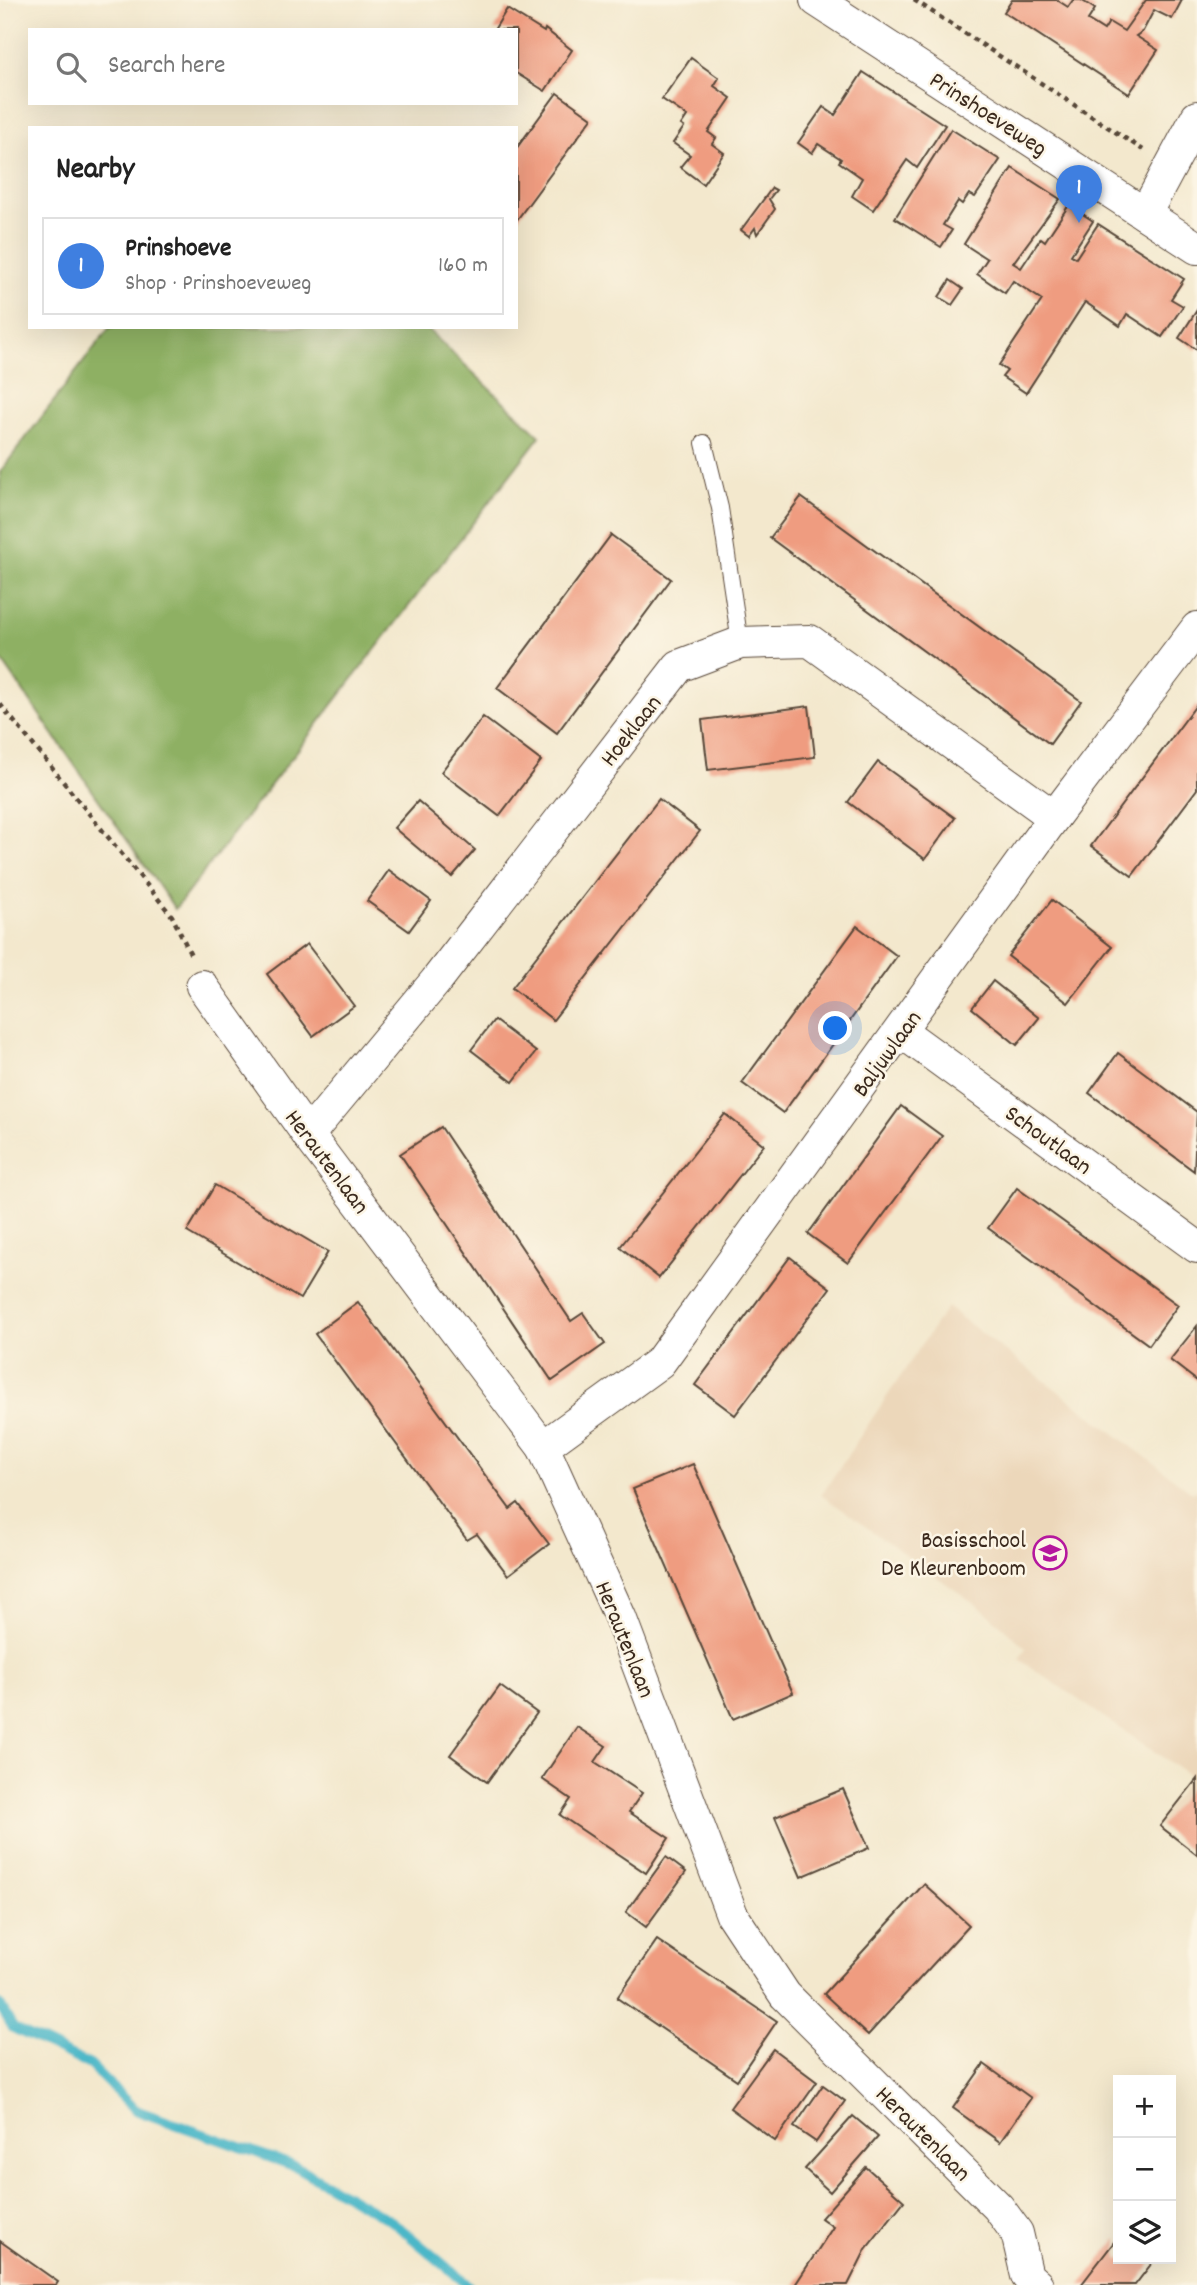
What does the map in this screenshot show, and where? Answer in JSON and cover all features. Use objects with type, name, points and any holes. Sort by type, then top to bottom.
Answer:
[{"type":"street","name":"Prinshoeveweg","points":[[816,0],[1197,248]]},
{"type":"street","points":[[1145,214],[1197,117]]},
{"type":"street","name":"Baljuwlaan","points":[[543,1447],[660,1362],[902,1032],[1054,817],[1197,628]]},
{"type":"street","name":"Hoeklaan","points":[[308,1135],[436,981],[680,666],[740,643],[810,641],[1054,817]]},
{"type":"street","name":"Herautenlaan","points":[[202,986],[308,1135],[543,1447],[620,1617],[732,1915],[785,1995],[998,2207],[1017,2232],[1026,2282]]},
{"type":"street","name":"Schoutlaan","points":[[902,1032],[1197,1247]]},
{"type":"lane","points":[[704,443],[720,508],[740,643]]},
{"type":"path","points":[[914,0],[1141,149],[1167,172]]},
{"type":"path","points":[[0,704],[173,916],[202,986]]},
{"type":"shaded area","name":"Basisschool De Kleurenboom","points":[[947,1307],[1193,1493],[1197,1489],[1197,1855],[1157,1824],[1190,1776],[1019,1659],[1026,1648],[985,1611],[821,1495]]},
{"type":"green space","points":[[108,329],[427,329],[540,436],[175,909],[0,658],[0,472]]},
{"type":"building","points":[[1012,0],[1057,0],[1068,7],[1073,0],[1081,0],[1095,9],[1088,20],[1104,30],[1109,22],[1124,31],[1146,0],[1182,0],[1172,19],[1154,10],[1143,31],[1136,36],[1158,50],[1129,94],[1004,12]]},
{"type":"building","points":[[507,9],[544,32],[545,29],[572,50],[545,91],[518,74],[518,28],[495,28]]},
{"type":"building","points":[[691,58],[719,78],[714,86],[731,98],[708,132],[716,138],[712,144],[724,153],[703,184],[680,167],[690,155],[673,143],[684,127],[681,125],[687,116],[662,99]]},
{"type":"building","points":[[863,72],[945,125],[917,168],[907,160],[873,210],[852,196],[862,178],[839,162],[841,159],[818,144],[812,153],[798,143],[823,107],[835,115]]},
{"type":"building","points":[[557,93],[592,118],[518,218],[518,146]]},
{"type":"building","points":[[951,129],[1000,160],[975,197],[969,194],[962,204],[958,201],[943,225],[952,230],[941,247],[895,218]]},
{"type":"building","points":[[1012,168],[1060,199],[1013,263],[1021,268],[1041,238],[1045,241],[1069,205],[1093,221],[1071,255],[1076,258],[1098,224],[1184,279],[1171,299],[1183,306],[1162,337],[1127,314],[1120,326],[1085,302],[1026,393],[1002,377],[1007,371],[999,365],[1042,300],[1013,281],[1005,293],[977,274],[987,259],[964,244]]},
{"type":"building","points":[[772,188],[776,190],[769,199],[775,209],[757,234],[755,228],[749,236],[741,230]]},
{"type":"building","points":[[950,280],[963,289],[952,305],[939,297]]},
{"type":"building","points":[[1197,310],[1197,350],[1179,338]]},
{"type":"building","points":[[801,497],[1081,701],[1050,744],[770,538]]},
{"type":"building","points":[[611,535],[671,579],[557,733],[497,688]]},
{"type":"building","points":[[1197,704],[1197,789],[1132,876],[1091,846]]},
{"type":"building","points":[[809,706],[815,757],[708,770],[702,720]]},
{"type":"building","points":[[483,717],[541,761],[499,816],[441,772]]},
{"type":"building","points":[[878,762],[955,818],[925,859],[848,802]]},
{"type":"building","points":[[659,799],[700,831],[553,1020],[512,988]]},
{"type":"building","points":[[418,801],[475,850],[452,877],[394,828]]},
{"type":"building","points":[[389,870],[431,901],[409,931],[367,901]]},
{"type":"building","points":[[1052,900],[1112,947],[1068,1003],[1008,956]]},
{"type":"building","points":[[857,926],[897,956],[783,1113],[742,1083]]},
{"type":"building","points":[[307,944],[354,1006],[313,1036],[267,974]]},
{"type":"building","points":[[993,981],[1039,1018],[1017,1045],[972,1008]]},
{"type":"building","points":[[494,1020],[536,1052],[513,1082],[471,1050]]},
{"type":"building","points":[[1118,1053],[1197,1112],[1194,1171],[1089,1093]]},
{"type":"building","points":[[901,1106],[942,1136],[848,1263],[808,1234]]},
{"type":"building","points":[[725,1114],[764,1145],[659,1278],[620,1247]]},
{"type":"building","points":[[441,1127],[571,1321],[583,1313],[605,1344],[552,1381],[400,1154]]},
{"type":"building","points":[[215,1185],[328,1252],[300,1299],[187,1232]]},
{"type":"building","points":[[1017,1188],[1178,1305],[1149,1345],[988,1228]]},
{"type":"building","points":[[790,1257],[830,1288],[735,1415],[695,1385]]},
{"type":"building","points":[[358,1302],[510,1509],[518,1503],[549,1544],[508,1575],[477,1534],[467,1540],[315,1334]]},
{"type":"building","points":[[1197,1326],[1197,1381],[1170,1360]]},
{"type":"building","points":[[693,1464],[793,1693],[733,1719],[633,1489]]},
{"type":"building","points":[[500,1686],[537,1713],[487,1782],[450,1755]]},
{"type":"building","points":[[577,1727],[606,1746],[595,1762],[642,1793],[629,1812],[669,1838],[646,1873],[560,1815],[571,1799],[542,1779]]},
{"type":"building","points":[[1197,1779],[1197,1855],[1160,1826]]},
{"type":"building","points":[[843,1789],[869,1848],[801,1877],[775,1817]]},
{"type":"building","points":[[666,1857],[686,1872],[646,1927],[626,1912]]},
{"type":"building","points":[[924,1884],[969,1925],[868,2035],[824,1994]]},
{"type":"building","points":[[657,1940],[777,2021],[737,2080],[617,1998]]},
{"type":"building","points":[[773,2049],[817,2082],[775,2141],[730,2108]]},
{"type":"building","points":[[984,2064],[1031,2098],[1000,2142],[953,2108]]},
{"type":"building","points":[[823,2085],[845,2101],[816,2142],[794,2127]]},
{"type":"building","points":[[853,2116],[878,2137],[830,2192],[805,2169]]},
{"type":"building","points":[[866,2167],[904,2201],[866,2249],[848,2285],[795,2285],[833,2227],[821,2218]]},
{"type":"building","points":[[0,2241],[58,2282],[56,2285],[0,2285]]},
{"type":"building","points":[[1113,2243],[1113,2264],[1151,2264],[1135,2285],[1081,2285]]},
{"type":"waterway","points":[[0,2005],[13,2028],[90,2065],[135,2110],[297,2167],[393,2222],[468,2285]]},
{"type":"place","name":"Prinshoeve","points":[[1079,223]]},
{"type":"place","name":"Basisschool De Kleurenboom","points":[[1050,1553]]}]
